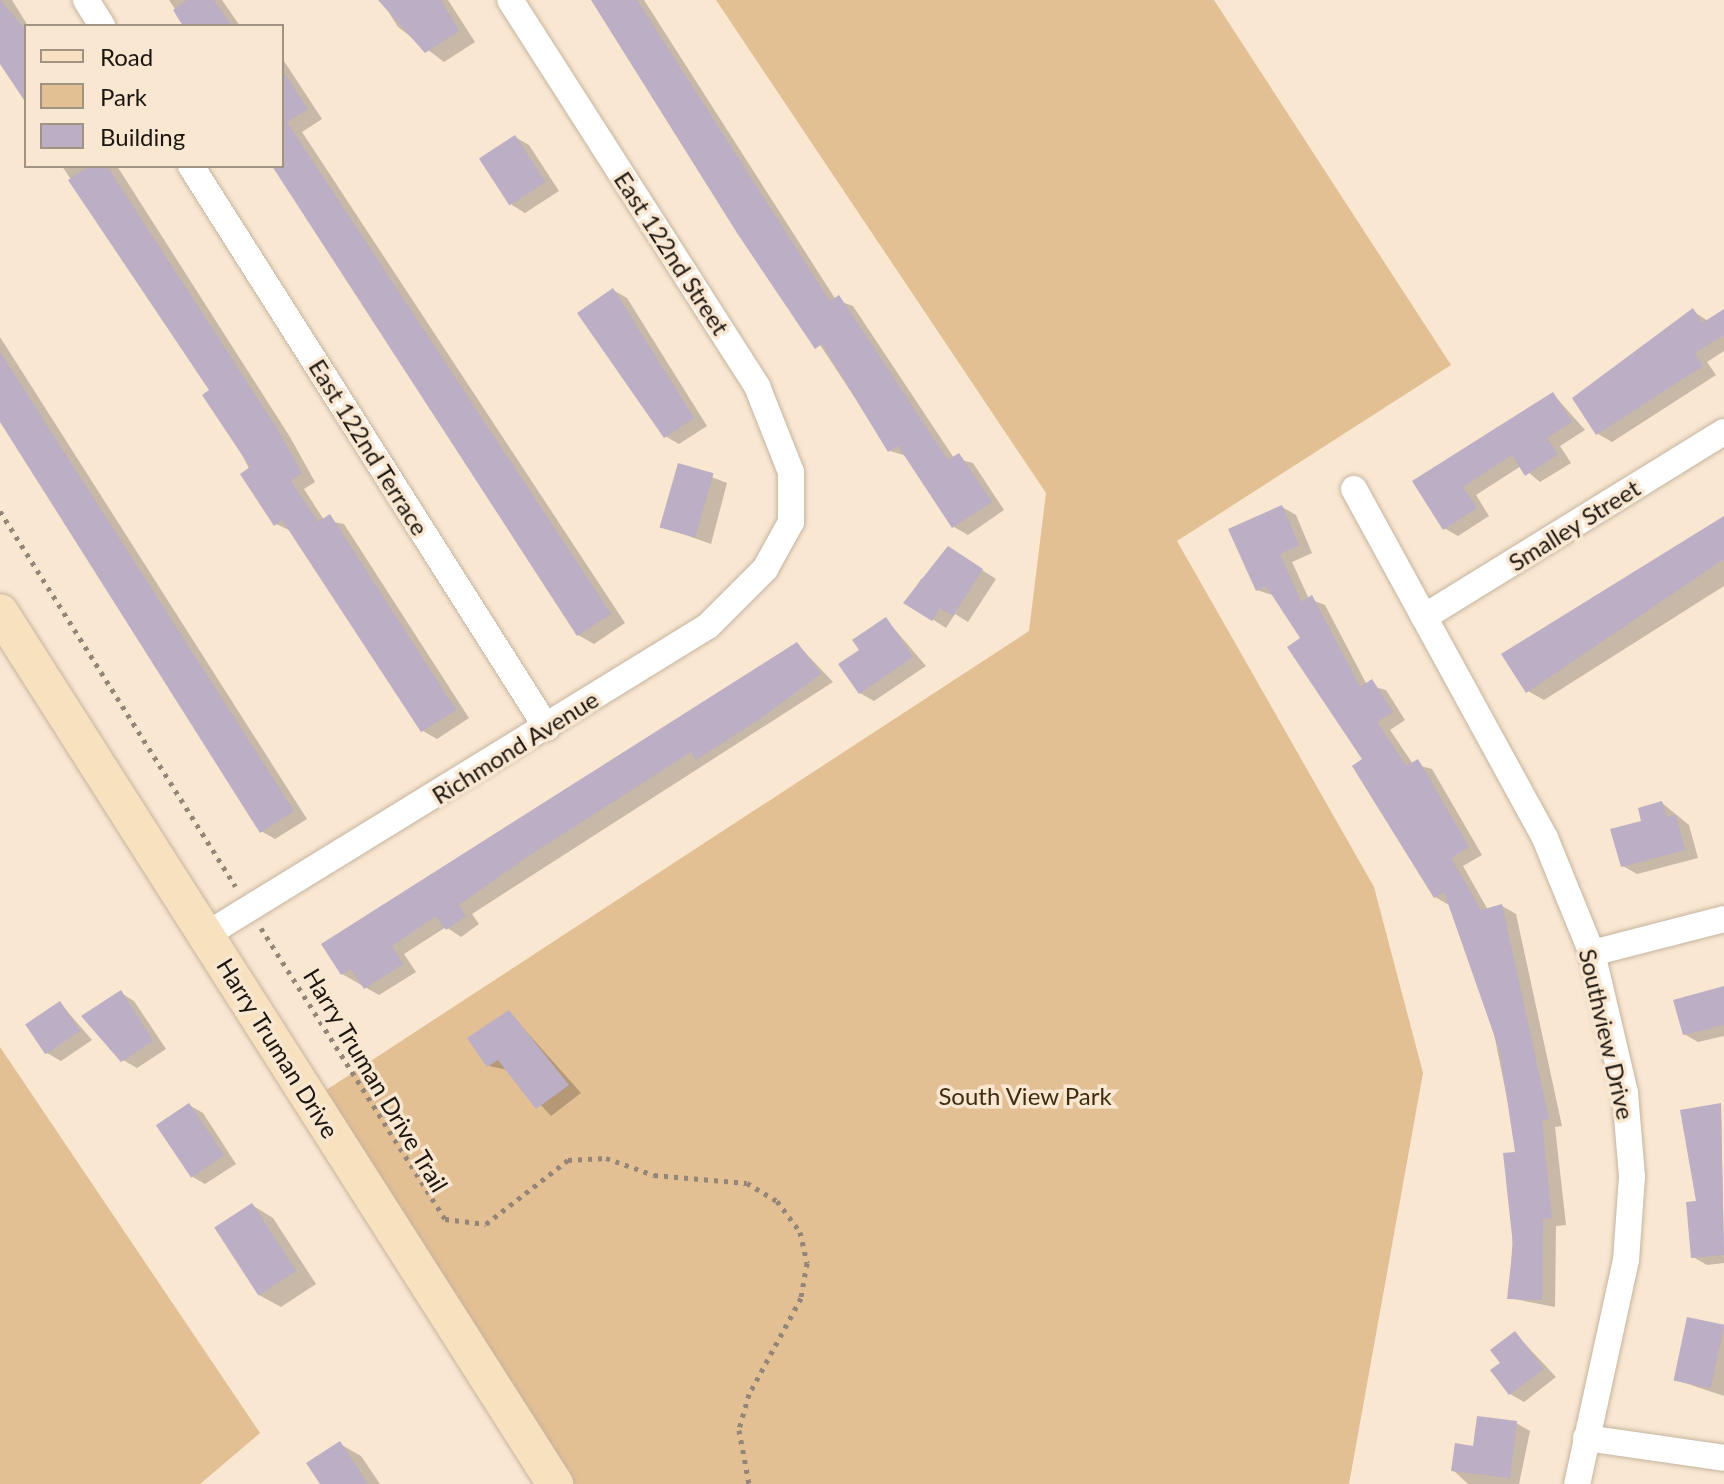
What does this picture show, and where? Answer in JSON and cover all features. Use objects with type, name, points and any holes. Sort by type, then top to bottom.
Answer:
[{"type":"main road","name":"Harry Truman Drive","points":[[0,612],[555,1484]]},
{"type":"street","points":[[86,0],[101,24]]},
{"type":"street","name":"East 122nd Street","points":[[510,0],[757,386],[791,472],[791,522]]},
{"type":"street","name":"East 122nd Terrace","points":[[192,168],[547,728]]},
{"type":"street","name":"Smalley Street","points":[[1424,617],[1724,432]]},
{"type":"street","name":"Southview Drive","points":[[1354,489],[1545,838],[1592,953],[1625,1093],[1632,1177],[1626,1260],[1577,1484]]},
{"type":"street","name":"Richmond Avenue","points":[[206,935],[547,728],[708,626],[765,569],[791,522]]},
{"type":"street","points":[[1592,953],[1724,919]]},
{"type":"street","points":[[1586,1438],[1724,1458]]},
{"type":"path","name":"Harry Truman Drive Trail","points":[[0,511],[445,1219],[486,1224],[568,1160],[606,1158],[654,1175],[747,1183],[777,1201],[800,1232],[807,1263],[801,1298],[749,1394],[739,1430],[749,1484]]},
{"type":"green space","name":"South View Park","points":[[716,0],[1214,0],[1451,365],[1177,541],[1374,887],[1423,1073],[1349,1484],[556,1484],[311,1100],[1029,631],[1046,493]]},
{"type":"green space","points":[[0,1047],[260,1433],[200,1484],[0,1484]]},
{"type":"building","points":[[0,0],[24,28],[24,100],[0,64]]},
{"type":"building","points":[[187,0],[214,0],[231,24],[182,24],[173,10]]},
{"type":"building","points":[[378,0],[441,0],[459,31],[425,53]]},
{"type":"building","points":[[591,0],[637,0],[830,301],[839,295],[948,460],[959,453],[992,502],[952,528],[898,446],[888,452],[822,344],[815,349],[737,233]]},
{"type":"building","points":[[284,73],[308,109],[287,122],[611,614],[577,636],[273,168],[284,168]]},
{"type":"building","points":[[515,135],[545,182],[509,205],[479,158]]},
{"type":"building","points":[[87,168],[108,168],[276,427],[302,473],[291,481],[318,522],[330,514],[456,710],[421,732],[282,520],[274,526],[240,474],[250,467],[202,395],[209,390],[68,180]]},
{"type":"building","points":[[613,288],[694,418],[664,438],[577,313]]},
{"type":"building","points":[[1693,308],[1702,323],[1724,309],[1724,335],[1695,353],[1703,366],[1596,435],[1572,398]]},
{"type":"building","points":[[0,352],[294,811],[260,833],[0,422]]},
{"type":"building","points":[[1553,392],[1572,422],[1547,438],[1558,454],[1525,476],[1512,455],[1463,487],[1477,508],[1443,530],[1412,481]]},
{"type":"building","points":[[678,463],[714,473],[695,538],[660,527]]},
{"type":"building","points":[[1282,505],[1299,545],[1280,554],[1301,602],[1312,595],[1360,687],[1372,679],[1393,712],[1377,722],[1406,766],[1418,759],[1469,847],[1451,858],[1481,910],[1502,904],[1549,1119],[1542,1120],[1552,1218],[1543,1219],[1542,1300],[1507,1299],[1513,1245],[1503,1153],[1515,1152],[1500,1052],[1444,892],[1434,898],[1352,766],[1362,759],[1287,647],[1300,638],[1266,586],[1256,591],[1228,529]]},
{"type":"building","points":[[1724,516],[1724,559],[1526,693],[1501,654]]},
{"type":"building","points":[[948,546],[983,569],[953,616],[940,608],[932,621],[903,603]]},
{"type":"building","points":[[886,617],[913,657],[859,694],[838,664],[859,650],[852,640]]},
{"type":"building","points":[[797,642],[821,674],[761,718],[696,760],[691,752],[527,857],[459,905],[466,916],[446,930],[436,916],[392,946],[403,964],[364,989],[351,969],[341,975],[321,944]]},
{"type":"building","points":[[1662,801],[1667,817],[1676,815],[1685,850],[1621,867],[1610,829],[1641,821],[1638,808]]},
{"type":"building","points":[[1724,986],[1724,1025],[1683,1035],[1673,1000]]},
{"type":"building","points":[[121,990],[153,1041],[121,1062],[81,1016]]},
{"type":"building","points":[[60,1001],[80,1031],[45,1054],[25,1024]]},
{"type":"building","points":[[509,1010],[569,1085],[536,1109],[498,1060],[487,1067],[467,1038]]},
{"type":"building","points":[[189,1103],[224,1155],[191,1178],[156,1125]]},
{"type":"building","points":[[1721,1103],[1724,1255],[1691,1258],[1686,1202],[1696,1201],[1680,1110]]},
{"type":"building","points":[[252,1203],[296,1271],[258,1295],[214,1228]]},
{"type":"building","points":[[1687,1317],[1724,1325],[1711,1388],[1673,1381]]},
{"type":"building","points":[[1515,1331],[1544,1369],[1509,1395],[1490,1370],[1500,1363],[1490,1350]]},
{"type":"building","points":[[1477,1416],[1517,1421],[1510,1478],[1451,1471],[1455,1443],[1473,1446]]},
{"type":"building","points":[[340,1441],[368,1484],[320,1484],[306,1463]]}]
